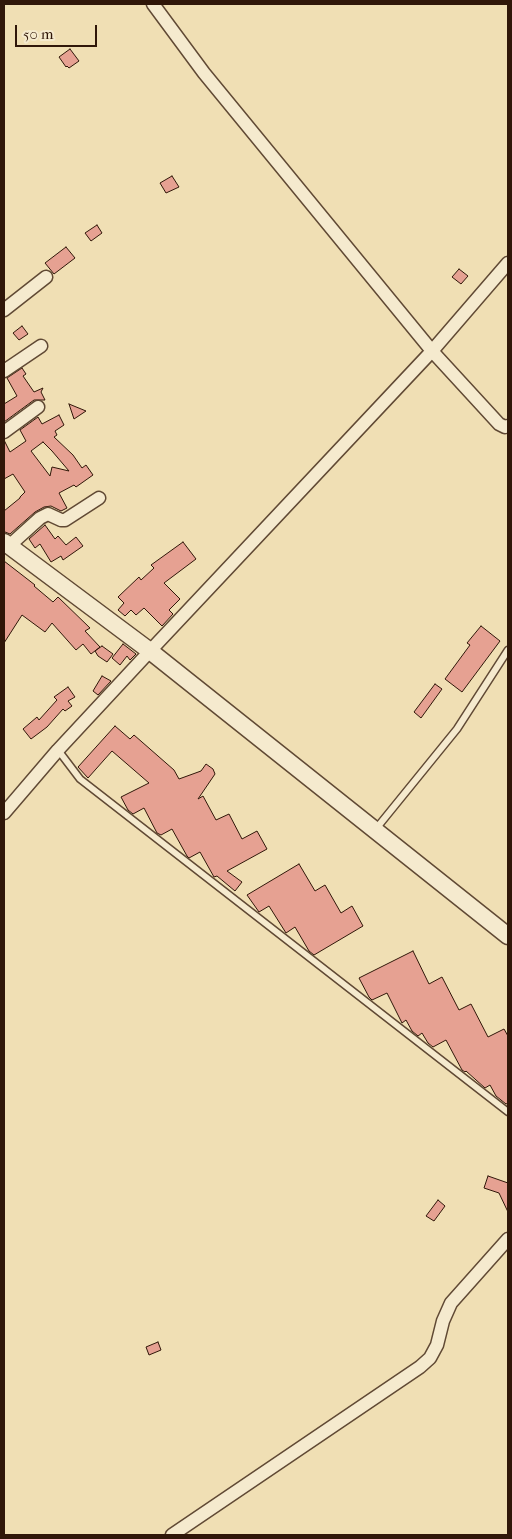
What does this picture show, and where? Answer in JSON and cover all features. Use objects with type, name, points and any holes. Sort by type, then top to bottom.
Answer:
[{"type":"street","points":[[153,4],[204,73],[432,352],[499,424],[504,427],[508,426]]},
{"type":"street","points":[[4,813],[58,750],[432,352],[508,263]]},
{"type":"street","points":[[4,310],[46,276]]},
{"type":"street","points":[[4,371],[41,346]]},
{"type":"street","points":[[4,432],[38,407]]},
{"type":"street","points":[[99,498],[65,520],[48,514],[6,544],[150,651],[508,936]]},
{"type":"street","points":[[172,1535],[420,1367],[430,1358],[437,1345],[443,1321],[451,1303],[508,1239]]},
{"type":"lane","points":[[375,830],[457,729],[508,650]]},
{"type":"lane","points":[[58,750],[80,779],[508,1112]]},
{"type":"building","points":[[70,49],[79,61],[69,68],[66,67],[59,57]]},
{"type":"building","points":[[172,176],[179,187],[166,193],[160,183]]},
{"type":"building","points":[[97,225],[102,233],[91,241],[85,233]]},
{"type":"building","points":[[66,247],[75,258],[54,274],[45,263]]},
{"type":"building","points":[[459,269],[468,276],[461,284],[452,277]]},
{"type":"building","points":[[22,326],[28,334],[19,340],[13,333]]},
{"type":"building","points":[[22,368],[26,374],[23,376],[34,392],[43,388],[41,392],[45,400],[34,400],[4,422],[4,404],[17,396],[7,378]]},
{"type":"building","points":[[69,404],[86,411],[74,419]]},
{"type":"building","points":[[59,415],[64,425],[55,431],[57,435],[54,437],[73,455],[82,468],[86,465],[93,475],[76,487],[74,485],[59,493],[67,508],[61,511],[51,506],[44,507],[35,512],[10,534],[4,531],[4,511],[25,492],[13,474],[4,479],[4,440],[10,452],[26,441],[20,430],[38,417],[42,424]],"holes":[[[43,442],[69,471],[52,467],[50,476],[31,451]]]},
{"type":"building","points":[[45,525],[55,539],[58,536],[66,545],[76,537],[83,546],[63,560],[61,556],[51,562],[40,544],[35,548],[29,539]]},
{"type":"building","points":[[183,542],[196,559],[164,583],[180,599],[169,610],[173,614],[162,626],[144,608],[136,615],[131,610],[125,616],[118,610],[124,603],[118,597],[139,577],[141,580],[154,568],[151,565]]},
{"type":"building","points":[[4,561],[53,602],[58,597],[90,628],[85,631],[100,647],[91,654],[83,644],[76,650],[52,623],[45,632],[22,615],[4,643]]},
{"type":"building","points":[[481,626],[500,641],[462,692],[445,679],[470,645],[467,643]]},
{"type":"building","points":[[123,644],[136,654],[130,660],[127,656],[120,665],[112,658]]},
{"type":"building","points":[[102,646],[113,654],[107,662],[98,656],[95,651]]},
{"type":"building","points":[[102,676],[111,681],[98,695],[93,691]]},
{"type":"building","points":[[435,684],[442,689],[421,718],[414,712]]},
{"type":"building","points":[[68,687],[75,697],[68,701],[72,706],[65,711],[63,709],[47,727],[31,739],[23,729],[37,717],[39,720],[57,700],[54,697]]},
{"type":"building","points":[[115,726],[130,739],[134,735],[174,770],[179,779],[201,771],[206,764],[213,769],[215,774],[198,799],[203,796],[216,820],[229,814],[242,839],[257,831],[267,849],[227,871],[242,882],[235,891],[217,876],[214,877],[200,852],[189,858],[172,829],[161,835],[157,833],[144,808],[133,814],[128,810],[121,797],[149,783],[112,751],[88,778],[78,767]]},
{"type":"building","points":[[299,864],[315,891],[325,885],[341,913],[352,906],[363,926],[314,955],[309,951],[295,927],[286,933],[269,906],[259,912],[247,895]]},
{"type":"building","points":[[413,951],[429,984],[442,977],[459,1010],[471,1004],[488,1037],[504,1029],[508,1036],[508,1103],[506,1104],[496,1096],[490,1085],[485,1088],[466,1071],[462,1070],[446,1040],[433,1047],[422,1033],[418,1036],[412,1031],[406,1020],[402,1023],[387,993],[372,1000],[369,997],[359,978]]},
{"type":"building","points":[[488,1176],[508,1183],[508,1212],[499,1193],[484,1188]]},
{"type":"building","points":[[438,1200],[445,1206],[434,1221],[426,1216]]},
{"type":"building","points":[[158,1342],[161,1350],[149,1355],[146,1347]]}]
